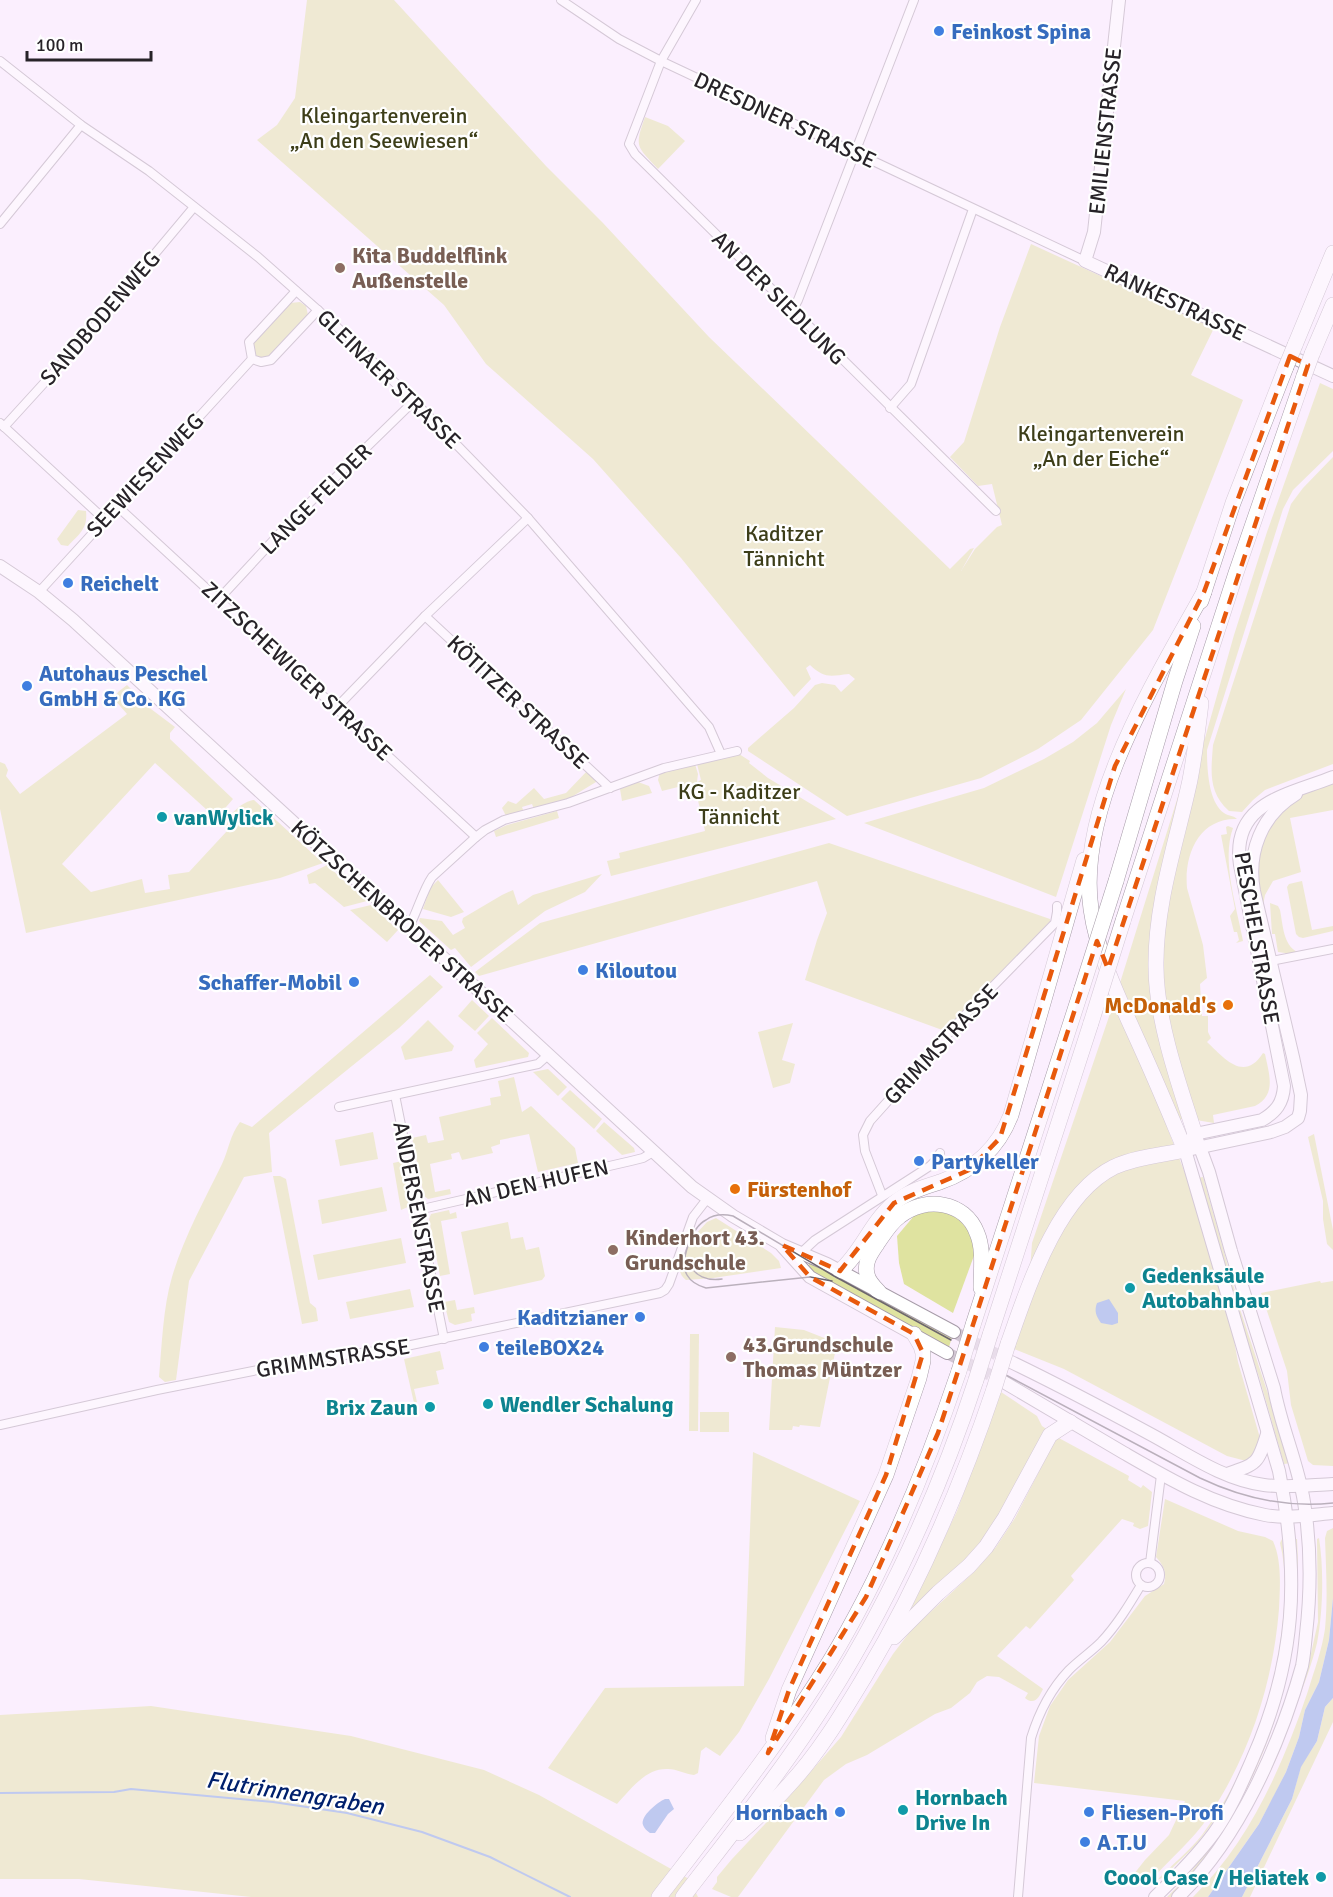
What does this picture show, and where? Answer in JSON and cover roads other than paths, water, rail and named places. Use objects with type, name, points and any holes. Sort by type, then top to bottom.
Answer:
[{"type":"highway","points":[[659,1897],[768,1753],[830,1661],[883,1564],[938,1434],[1116,882],[1175,681],[1233,503],[1264,419],[1333,253]]},
{"type":"highway","points":[[683,1897],[804,1735],[868,1631],[924,1519],[953,1448],[1208,660],[1304,376],[1333,305]]},
{"type":"highway","points":[[1193,1144],[1118,998],[1101,951],[1089,894],[1090,863],[1095,833],[1107,788],[1124,744],[1204,592]]},
{"type":"highway","points":[[1193,1144],[1161,1016],[1157,991],[1157,930],[1191,777],[1208,660]]},
{"type":"highway","points":[[840,1271],[850,1262],[881,1215],[894,1203],[907,1194],[969,1170],[986,1156],[1000,1138],[1011,1115],[1089,843],[1095,833]]},
{"type":"highway","points":[[710,1862],[790,1785],[843,1712],[878,1654],[912,1592],[943,1526],[998,1385],[1008,1344],[1030,1281],[1064,1217],[1085,1189],[1112,1168],[1193,1144]]},
{"type":"highway","points":[[879,1292],[869,1280],[866,1271],[867,1263],[875,1247],[889,1226],[901,1215],[914,1207],[936,1203],[962,1212],[977,1232],[981,1253],[981,1301]]},
{"type":"highway","points":[[768,1753],[789,1690],[886,1475],[919,1378],[923,1353],[914,1334]]},
{"type":"highway","points":[[878,1654],[986,1547],[1005,1518],[1050,1435],[1070,1422]]},
{"type":"main road","name":"EMILIENSTRASSE","points":[[1085,261],[1094,232],[1119,0]]},
{"type":"main road","name":"RANKESTRASSE","points":[[1085,261],[1333,376]]},
{"type":"main road","name":"KÖTZSCHENBRODER STRASSE","points":[[0,567],[39,592],[89,635],[707,1199],[782,1245],[840,1271],[954,1332]]},
{"type":"main road","name":"PESCHELSTRASSE","points":[[1193,1144],[1271,1132],[1285,1127],[1298,1118],[1301,1095],[1239,866],[1238,850],[1241,835],[1249,818],[1265,803],[1333,777]]},
{"type":"main road","name":"PESCHELSTRASSE","points":[[1193,1144],[1262,1120],[1281,1103],[1284,1086],[1265,962]]},
{"type":"main road","points":[[1155,1897],[1207,1842],[1222,1820],[1238,1791],[1269,1719],[1282,1673],[1288,1640],[1292,1573],[1287,1516],[1278,1465],[1267,1434],[1193,1144]]},
{"type":"main road","points":[[1178,1897],[1225,1841],[1271,1754],[1302,1665],[1308,1610],[1306,1516],[1297,1466],[1209,1172],[1193,1144]]},
{"type":"main road","name":"KÖTZSCHENBRODER STRASSE","points":[[782,1245],[802,1270],[821,1284],[947,1353]]},
{"type":"main road","points":[[1009,1360],[1204,1464],[1244,1481],[1282,1486],[1333,1484]]},
{"type":"main road","points":[[998,1385],[1070,1422],[1161,1475],[1204,1496],[1267,1516],[1333,1514]]},
{"type":"main road","points":[[1227,1474],[1255,1463],[1261,1454],[1267,1434]]},
{"type":"street","name":"DRESDNER STRASSE","points":[[561,0],[619,39],[661,61],[1016,229]]},
{"type":"street","points":[[661,61],[696,0]]},
{"type":"street","points":[[792,311],[914,0]]},
{"type":"street","name":"GLEINAER STRASSE","points":[[0,61],[81,125],[149,171],[258,256],[414,400],[528,518],[709,727],[721,754]]},
{"type":"street","name":"AN DER SIEDLUNG","points":[[661,61],[629,144],[636,154],[996,511]]},
{"type":"street","points":[[0,224],[81,125]]},
{"type":"street","name":"SANDBODENWEG","points":[[2,425],[76,348],[194,207]]},
{"type":"street","points":[[890,408],[911,384],[974,209]]},
{"type":"street","name":"RANKESTRASSE","points":[[1016,229],[1085,261]]},
{"type":"street","points":[[296,291],[249,342],[252,359],[261,362],[271,360],[318,310]]},
{"type":"street","name":"SEEWIESENWEG","points":[[39,592],[252,359]]},
{"type":"street","name":"LANGE FELDER","points":[[219,599],[295,517],[414,400]]},
{"type":"street","points":[[2,425],[104,519]]},
{"type":"street","name":"ZITZSCHEWIGER STRASSE","points":[[117,506],[476,837]]},
{"type":"street","points":[[337,707],[425,616],[528,518]]},
{"type":"street","name":"KÖTITZER STRASSE","points":[[425,616],[610,788]]},
{"type":"street","points":[[409,927],[432,877],[485,830],[504,820],[568,803],[664,768],[737,751]]},
{"type":"street","name":"GRIMMSTRASSE","points":[[882,1195],[866,1151],[863,1135],[870,1121],[965,1015],[1054,922],[1058,912],[1057,906]]},
{"type":"street","name":"PESCHELSTRASSE","points":[[1265,962],[1333,949]]},
{"type":"street","points":[[339,1107],[538,1064],[548,1055]]},
{"type":"street","name":"ANDERSENSTRASSE","points":[[395,1095],[444,1339]]},
{"type":"street","name":"AN DEN HUFEN","points":[[418,1210],[627,1162],[643,1158],[653,1152]]},
{"type":"street","points":[[801,1252],[882,1195],[930,1166],[940,1153]]},
{"type":"street","name":"GRIMMSTRASSE","points":[[0,1425],[157,1390],[313,1359],[392,1349],[444,1339],[665,1290],[693,1217],[707,1199]]},
{"type":"street","points":[[1150,1563],[1161,1475]]},
{"type":"street","points":[[1150,1563],[1159,1569],[1160,1579],[1152,1587],[1141,1585],[1137,1580],[1137,1569],[1143,1564],[1150,1563]]},
{"type":"street","points":[[1018,1897],[1031,1738],[1036,1721],[1052,1690],[1070,1669],[1101,1642],[1126,1611],[1141,1585]]},
{"type":"water","points":[[1109,1299],[1118,1313],[1118,1323],[1112,1325],[1101,1323],[1096,1311],[1097,1303]]},
{"type":"water","points":[[1333,1598],[1333,1698],[1325,1707],[1317,1741],[1301,1767],[1292,1799],[1242,1897],[1208,1897],[1259,1824],[1286,1772],[1299,1737],[1305,1710],[1319,1682],[1329,1640]]},
{"type":"water","points":[[669,1799],[674,1809],[655,1833],[650,1833],[643,1825],[644,1818],[654,1806]]},
{"type":"waterway","name":"Flutrinnengraben","points":[[0,1793],[114,1792],[131,1789],[273,1802],[347,1813],[422,1832],[490,1857],[570,1897]]},
{"type":"tunnel","points":[[954,1332],[1009,1361]]},
{"type":"tunnel","points":[[947,1353],[1002,1381]]},
{"type":"tram line","points":[[832,1281],[810,1277],[706,1288],[695,1283],[687,1275],[686,1253],[692,1237],[701,1224],[716,1216],[733,1216],[834,1276],[951,1340]]},
{"type":"tram line","points":[[689,1262],[694,1271],[702,1277],[722,1279]]},
{"type":"tram line","points":[[1004,1374],[1216,1485],[1248,1496],[1282,1503],[1333,1503]]},
{"type":"place","name":"Feinkost Spina","points":[[939,31]]},
{"type":"place","name":"Kita Buddelflink Außenstelle","points":[[340,268]]},
{"type":"place","name":"Reichelt","points":[[68,583]]},
{"type":"place","name":"Autohaus Peschel GmbH & Co. KG","points":[[27,686]]},
{"type":"place","name":"vanWylick","points":[[162,817]]},
{"type":"place","name":"Kiloutou","points":[[583,970]]},
{"type":"place","name":"Schaffer-Mobil","points":[[354,982]]},
{"type":"place","name":"McDonald's","points":[[1228,1005]]},
{"type":"place","name":"Partykeller","points":[[919,1161]]},
{"type":"place","name":"Fürstenhof","points":[[735,1189]]},
{"type":"place","name":"Kinderhort 43. Grundschule","points":[[613,1250]]},
{"type":"place","name":"Gedenksäule Autobahnbau","points":[[1130,1288]]},
{"type":"place","name":"Kaditzianer","points":[[640,1317]]},
{"type":"place","name":"teileBOX24","points":[[484,1347]]},
{"type":"place","name":"43.Grundschule Thomas Müntzer","points":[[731,1357]]},
{"type":"place","name":"Wendler Schalung","points":[[488,1404]]},
{"type":"place","name":"Brix Zaun","points":[[430,1407]]},
{"type":"place","name":"Hornbach Drive In","points":[[903,1810]]},
{"type":"place","name":"Hornbach","points":[[840,1812]]},
{"type":"place","name":"Fliesen-Profi","points":[[1089,1812]]},
{"type":"place","name":"A.T.U","points":[[1085,1842]]},
{"type":"place","name":"Coool Case / Heliatek","points":[[1321,1877]]},
{"type":"park label","name":"Kleingartenverein „An den Seewiesen“","points":[[384,128]]},
{"type":"park label","name":"Kleingartenverein „An der Eiche“","points":[[1101,446]]},
{"type":"park label","name":"Kaditzer Tännicht","points":[[784,546]]},
{"type":"park label","name":"KG - Kaditzer Tännicht","points":[[739,804]]}]
